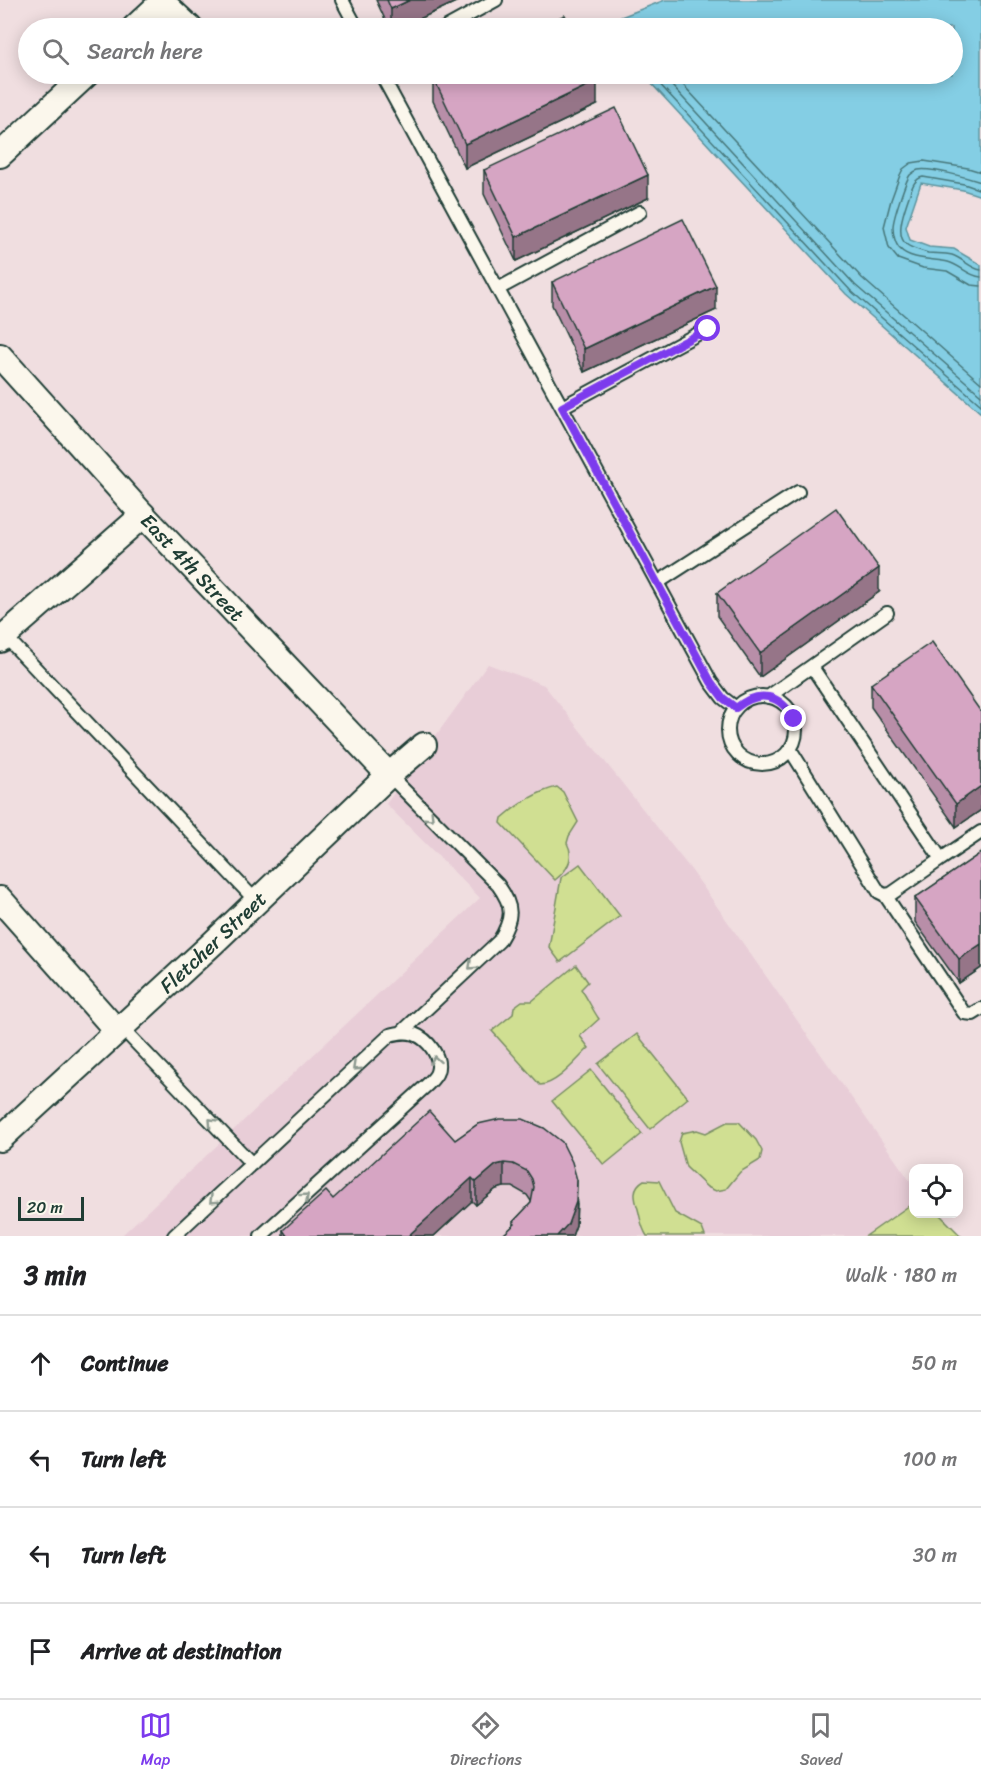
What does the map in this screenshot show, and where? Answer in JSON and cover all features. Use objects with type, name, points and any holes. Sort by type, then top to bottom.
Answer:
[{"type":"street","points":[[144,18],[161,1],[179,18]]},
{"type":"street","points":[[0,155],[76,84]]},
{"type":"street","name":"East 4th Street","points":[[0,356],[143,515],[389,775]]},
{"type":"street","points":[[2,638],[143,515]]},
{"type":"street","name":"Fletcher Street","points":[[0,1139],[257,902],[389,775],[424,746]]},
{"type":"street","points":[[0,898],[119,1029]]},
{"type":"lane","points":[[342,0],[352,18]]},
{"type":"lane","points":[[463,18],[496,0]]},
{"type":"lane","points":[[386,84],[711,682],[723,698],[736,708]]},
{"type":"lane","points":[[498,289],[640,212]]},
{"type":"lane","points":[[562,407],[708,329]]},
{"type":"lane","points":[[657,583],[798,492]]},
{"type":"lane","points":[[768,697],[887,613]]},
{"type":"lane","points":[[2,638],[257,902]]},
{"type":"lane","points":[[812,667],[941,859]]},
{"type":"lane","points":[[768,697],[780,701],[794,719],[796,731],[794,743],[788,753],[779,760],[767,764],[756,764],[735,752],[728,730],[730,718],[736,708],[751,698],[768,697]]},
{"type":"lane","points":[[790,749],[879,892],[885,895],[964,1013],[973,1014],[981,1008]]},
{"type":"lane","points":[[389,775],[498,885],[508,898],[510,916],[499,941],[402,1032]]},
{"type":"lane","points":[[885,895],[891,894],[981,832]]},
{"type":"lane","points":[[119,1029],[252,1164]]},
{"type":"lane","points":[[174,1236],[390,1035],[402,1032],[415,1034],[434,1050],[437,1073],[429,1084],[261,1236]]},
{"type":"shaded area","points":[[488,664],[544,685],[692,871],[909,1179],[909,1206],[866,1236],[121,1236],[480,898],[386,804]]},
{"type":"green space","points":[[557,787],[563,792],[578,822],[567,843],[570,854],[569,863],[555,880],[501,823],[502,818],[521,803]]},
{"type":"green space","points":[[580,864],[620,916],[560,962],[549,947],[561,878]]},
{"type":"green space","points":[[576,965],[588,982],[581,989],[599,1019],[580,1036],[589,1048],[560,1076],[540,1085],[492,1031],[513,1014],[514,1007],[522,1001],[532,1001]]},
{"type":"green space","points":[[637,1034],[688,1098],[650,1129],[598,1064]]},
{"type":"green space","points":[[591,1070],[642,1134],[604,1165],[552,1101]]},
{"type":"green space","points":[[727,1122],[739,1122],[756,1140],[762,1151],[760,1160],[740,1172],[726,1189],[716,1191],[707,1187],[686,1167],[679,1142],[682,1133],[697,1130],[706,1133]]},
{"type":"green space","points":[[644,1180],[659,1181],[675,1213],[702,1228],[705,1236],[647,1236],[642,1226],[635,1196],[637,1186]]},
{"type":"green space","points":[[909,1206],[909,1218],[943,1218],[961,1236],[866,1236]]},
{"type":"water","points":[[665,0],[981,0],[981,196],[963,190],[921,183],[906,227],[910,240],[929,247],[954,249],[981,265],[981,413],[846,294],[652,84],[963,84],[963,18],[621,17]]},
{"type":"building","points":[[387,0],[410,0],[391,9]]},
{"type":"building","points":[[436,84],[591,84],[465,144]]},
{"type":"building","points":[[616,108],[648,175],[516,237],[484,170]]},
{"type":"building","points":[[683,219],[716,286],[584,349],[552,282]]},
{"type":"building","points":[[836,508],[879,568],[760,653],[717,593]]},
{"type":"building","points":[[932,642],[981,712],[981,786],[956,804],[871,684]]},
{"type":"building","points":[[981,853],[981,944],[959,959],[915,898]]},
{"type":"building","points":[[429,1111],[455,1140],[478,1124],[500,1119],[523,1119],[544,1128],[562,1142],[572,1162],[577,1180],[576,1202],[568,1224],[557,1236],[502,1236],[515,1224],[513,1222],[531,1203],[534,1187],[527,1171],[513,1164],[504,1163],[496,1165],[476,1182],[472,1178],[408,1236],[287,1236],[283,1230],[326,1191],[333,1199]]},
{"type":"route","points":[[708,329],[562,407],[711,682],[723,698],[736,708],[751,698],[768,697],[780,701],[794,719]]}]
